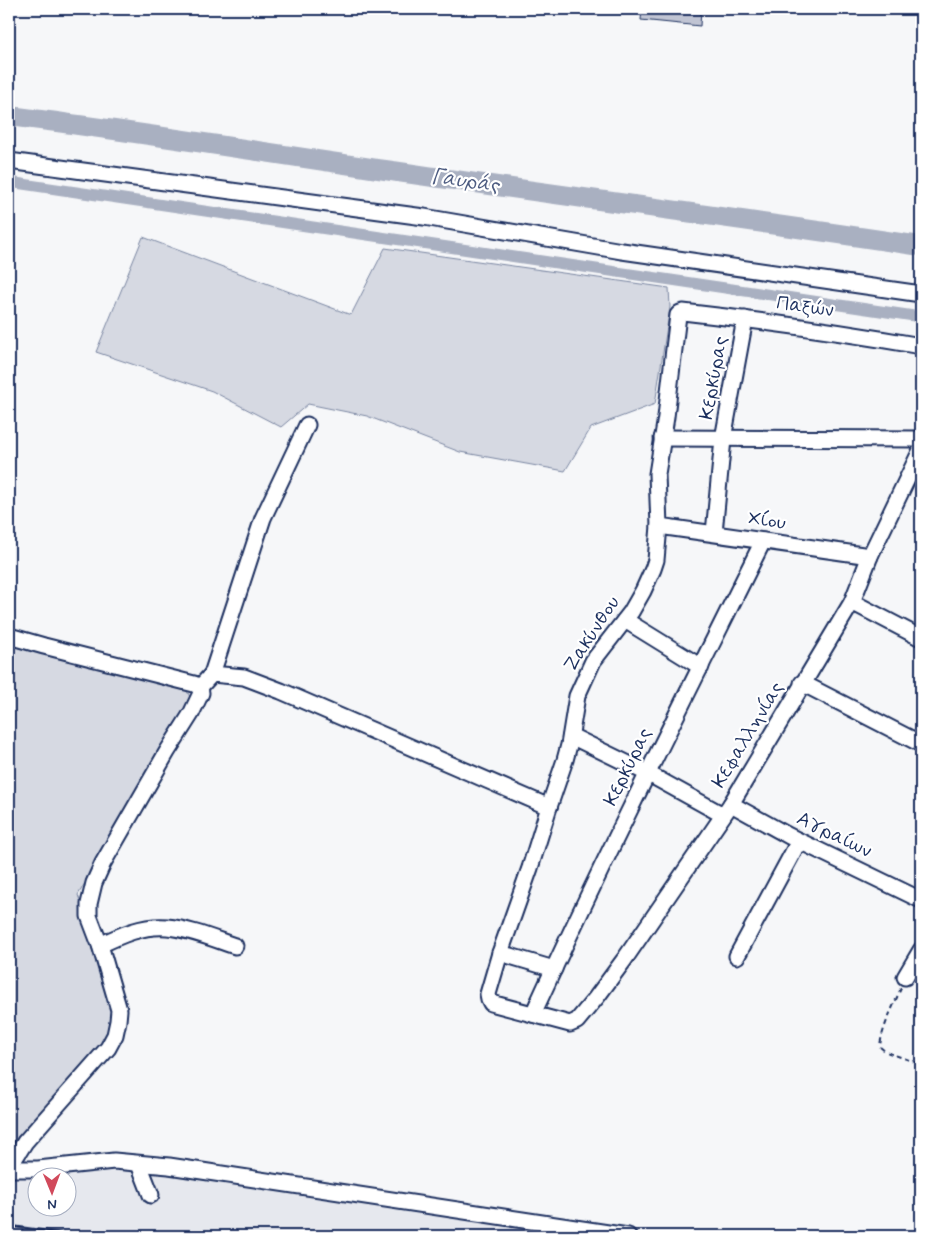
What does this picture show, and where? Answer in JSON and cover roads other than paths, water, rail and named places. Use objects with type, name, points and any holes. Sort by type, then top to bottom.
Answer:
[{"type":"street","points":[[9,161],[424,218],[622,251],[921,294]]},
{"type":"street","name":"Ζακύνθου","points":[[533,1014],[491,1003],[488,994],[565,760],[577,696],[586,674],[599,653],[625,620],[644,591],[656,560],[659,526],[656,483],[678,315],[680,312],[683,312]]},
{"type":"street","name":"Παξών","points":[[683,312],[826,330],[921,346]]},
{"type":"street","name":"Κερκύρας","points":[[714,533],[723,439],[745,319]]},
{"type":"street","points":[[307,425],[263,518],[212,674],[200,688],[201,693],[197,702],[103,863],[94,883],[89,904],[89,916],[100,945],[119,1010],[115,1035],[108,1048],[25,1142],[9,1169],[38,1169],[114,1161],[169,1166],[551,1231],[628,1236]]},
{"type":"street","points":[[662,438],[921,439]]},
{"type":"street","name":"Κεφαλληνίας","points":[[533,1014],[570,1024],[577,1021],[629,953],[727,809],[852,602],[870,556],[921,450]]},
{"type":"street","name":"Χίου","points":[[659,526],[870,556]]},
{"type":"street","name":"Κερκύρας","points":[[533,1014],[647,773],[763,541]]},
{"type":"street","points":[[852,602],[921,638]]},
{"type":"street","points":[[625,620],[701,666]]},
{"type":"street","points":[[9,636],[53,649],[194,684],[200,688]]},
{"type":"street","points":[[212,674],[244,677],[275,688],[549,807]]},
{"type":"street","points":[[802,684],[921,744]]},
{"type":"street","name":"Αγραίων","points":[[571,736],[647,773],[799,841],[921,900]]},
{"type":"street","points":[[737,956],[799,841]]},
{"type":"street","points":[[100,945],[117,937],[146,928],[167,927],[180,929],[235,946]]},
{"type":"street","points":[[905,977],[921,950]]},
{"type":"street","points":[[500,953],[554,969]]},
{"type":"street","points":[[139,1164],[151,1195]]},
{"type":"waterway","name":"Γαυράς","points":[[9,116],[921,246]]},
{"type":"waterway","points":[[9,182],[921,317]]},
{"type":"railway","points":[[9,1226],[82,1236]]}]
